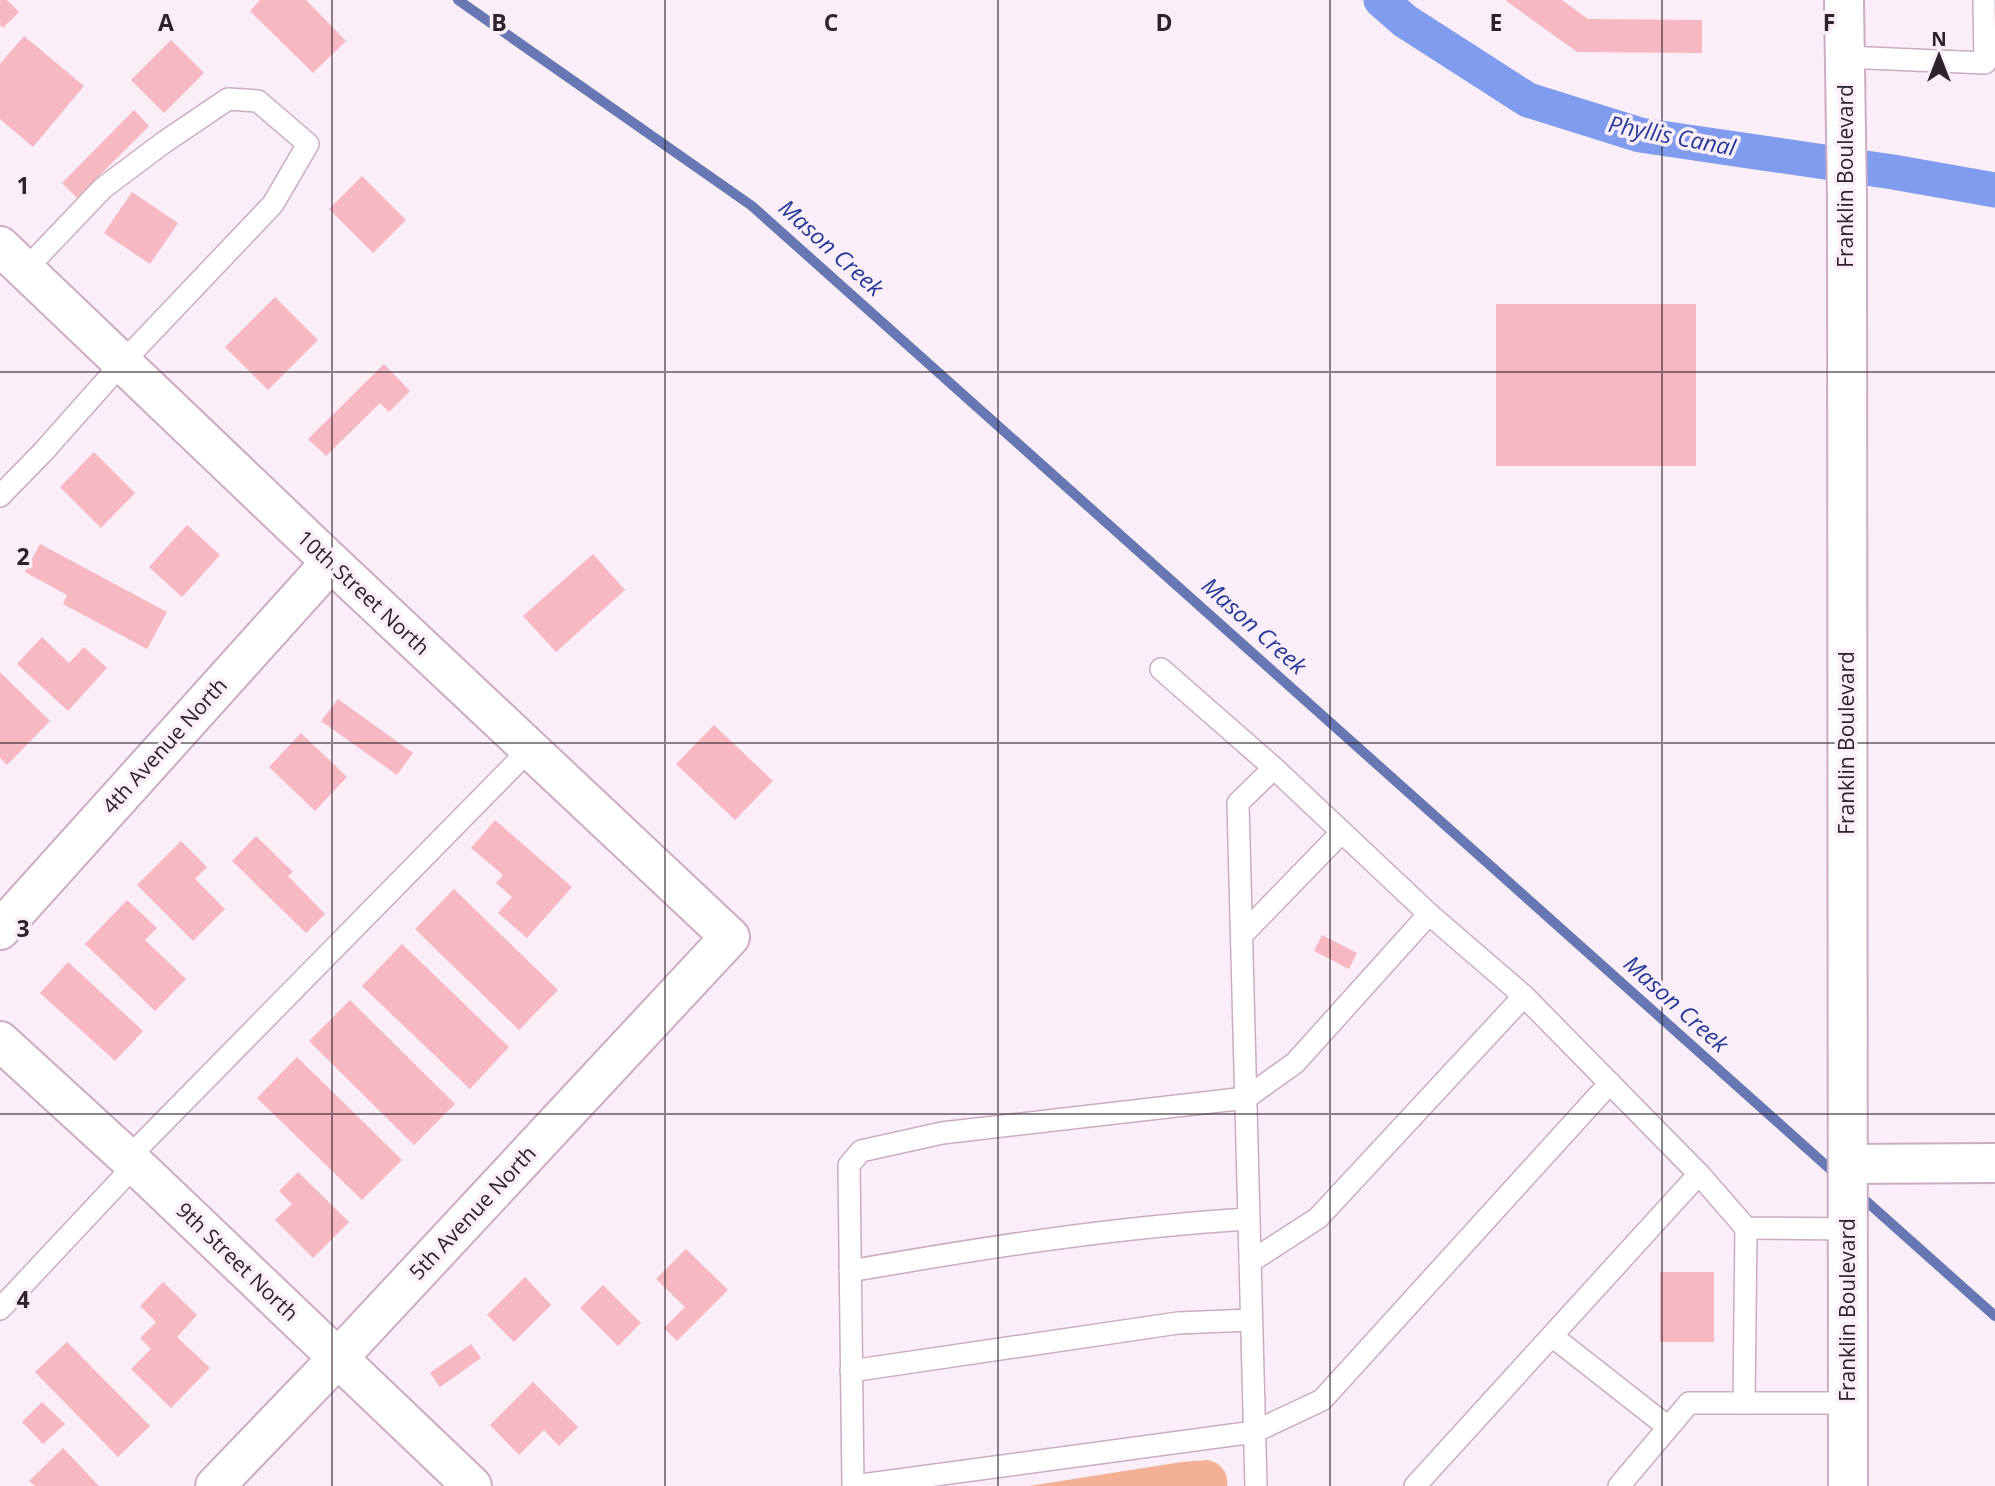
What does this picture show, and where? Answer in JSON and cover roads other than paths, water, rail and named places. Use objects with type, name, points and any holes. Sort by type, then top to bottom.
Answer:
[{"type":"street","name":"Franklin Boulevard","points":[[1844,0],[1847,200],[1848,1486]]},
{"type":"street","name":"10th Street North","points":[[12,258],[529,750],[730,937]]},
{"type":"street","name":"4th Avenue North","points":[[0,930],[331,562]]},
{"type":"street","name":"5th Avenue North","points":[[215,1486],[338,1358],[730,937]]},
{"type":"street","name":"9th Street North","points":[[0,1041],[132,1161],[472,1486]]},
{"type":"street","points":[[1848,1164],[1995,1163]]},
{"type":"lane","points":[[1845,57],[1985,63],[1984,0]]},
{"type":"lane","points":[[0,496],[273,204],[308,144],[258,101],[228,99],[163,143],[12,258]]},
{"type":"lane","points":[[1161,669],[1274,768],[1429,914],[1524,996],[1699,1174],[1746,1228],[1744,1403]]},
{"type":"lane","points":[[0,1310],[132,1161],[529,750]]},
{"type":"lane","points":[[1256,1486],[1238,803],[1274,768]]},
{"type":"lane","points":[[1242,934],[1342,832]]},
{"type":"lane","points":[[1429,914],[1295,1063],[1246,1098],[942,1132],[861,1151],[849,1165],[853,1486],[1254,1432],[1322,1400],[1610,1083]]},
{"type":"lane","points":[[1250,1262],[1318,1218],[1524,996]]},
{"type":"lane","points":[[1415,1486],[1699,1174]]},
{"type":"lane","points":[[850,1271],[1038,1241],[1171,1224],[1249,1219]]},
{"type":"lane","points":[[1746,1228],[1848,1229]]},
{"type":"lane","points":[[851,1371],[1178,1323],[1251,1320]]},
{"type":"lane","points":[[1552,1336],[1668,1427]]},
{"type":"lane","points":[[1619,1486],[1689,1403],[1848,1403]]},
{"type":"waterway","name":"Mason Creek","points":[[458,0],[752,206],[1839,1177]]},
{"type":"waterway","name":"Phyllis Canal","points":[[1381,0],[1405,21],[1528,100],[1640,135],[1893,172],[1995,190]]},
{"type":"waterway","name":"Mason Creek","points":[[1856,1192],[1995,1316]]}]
